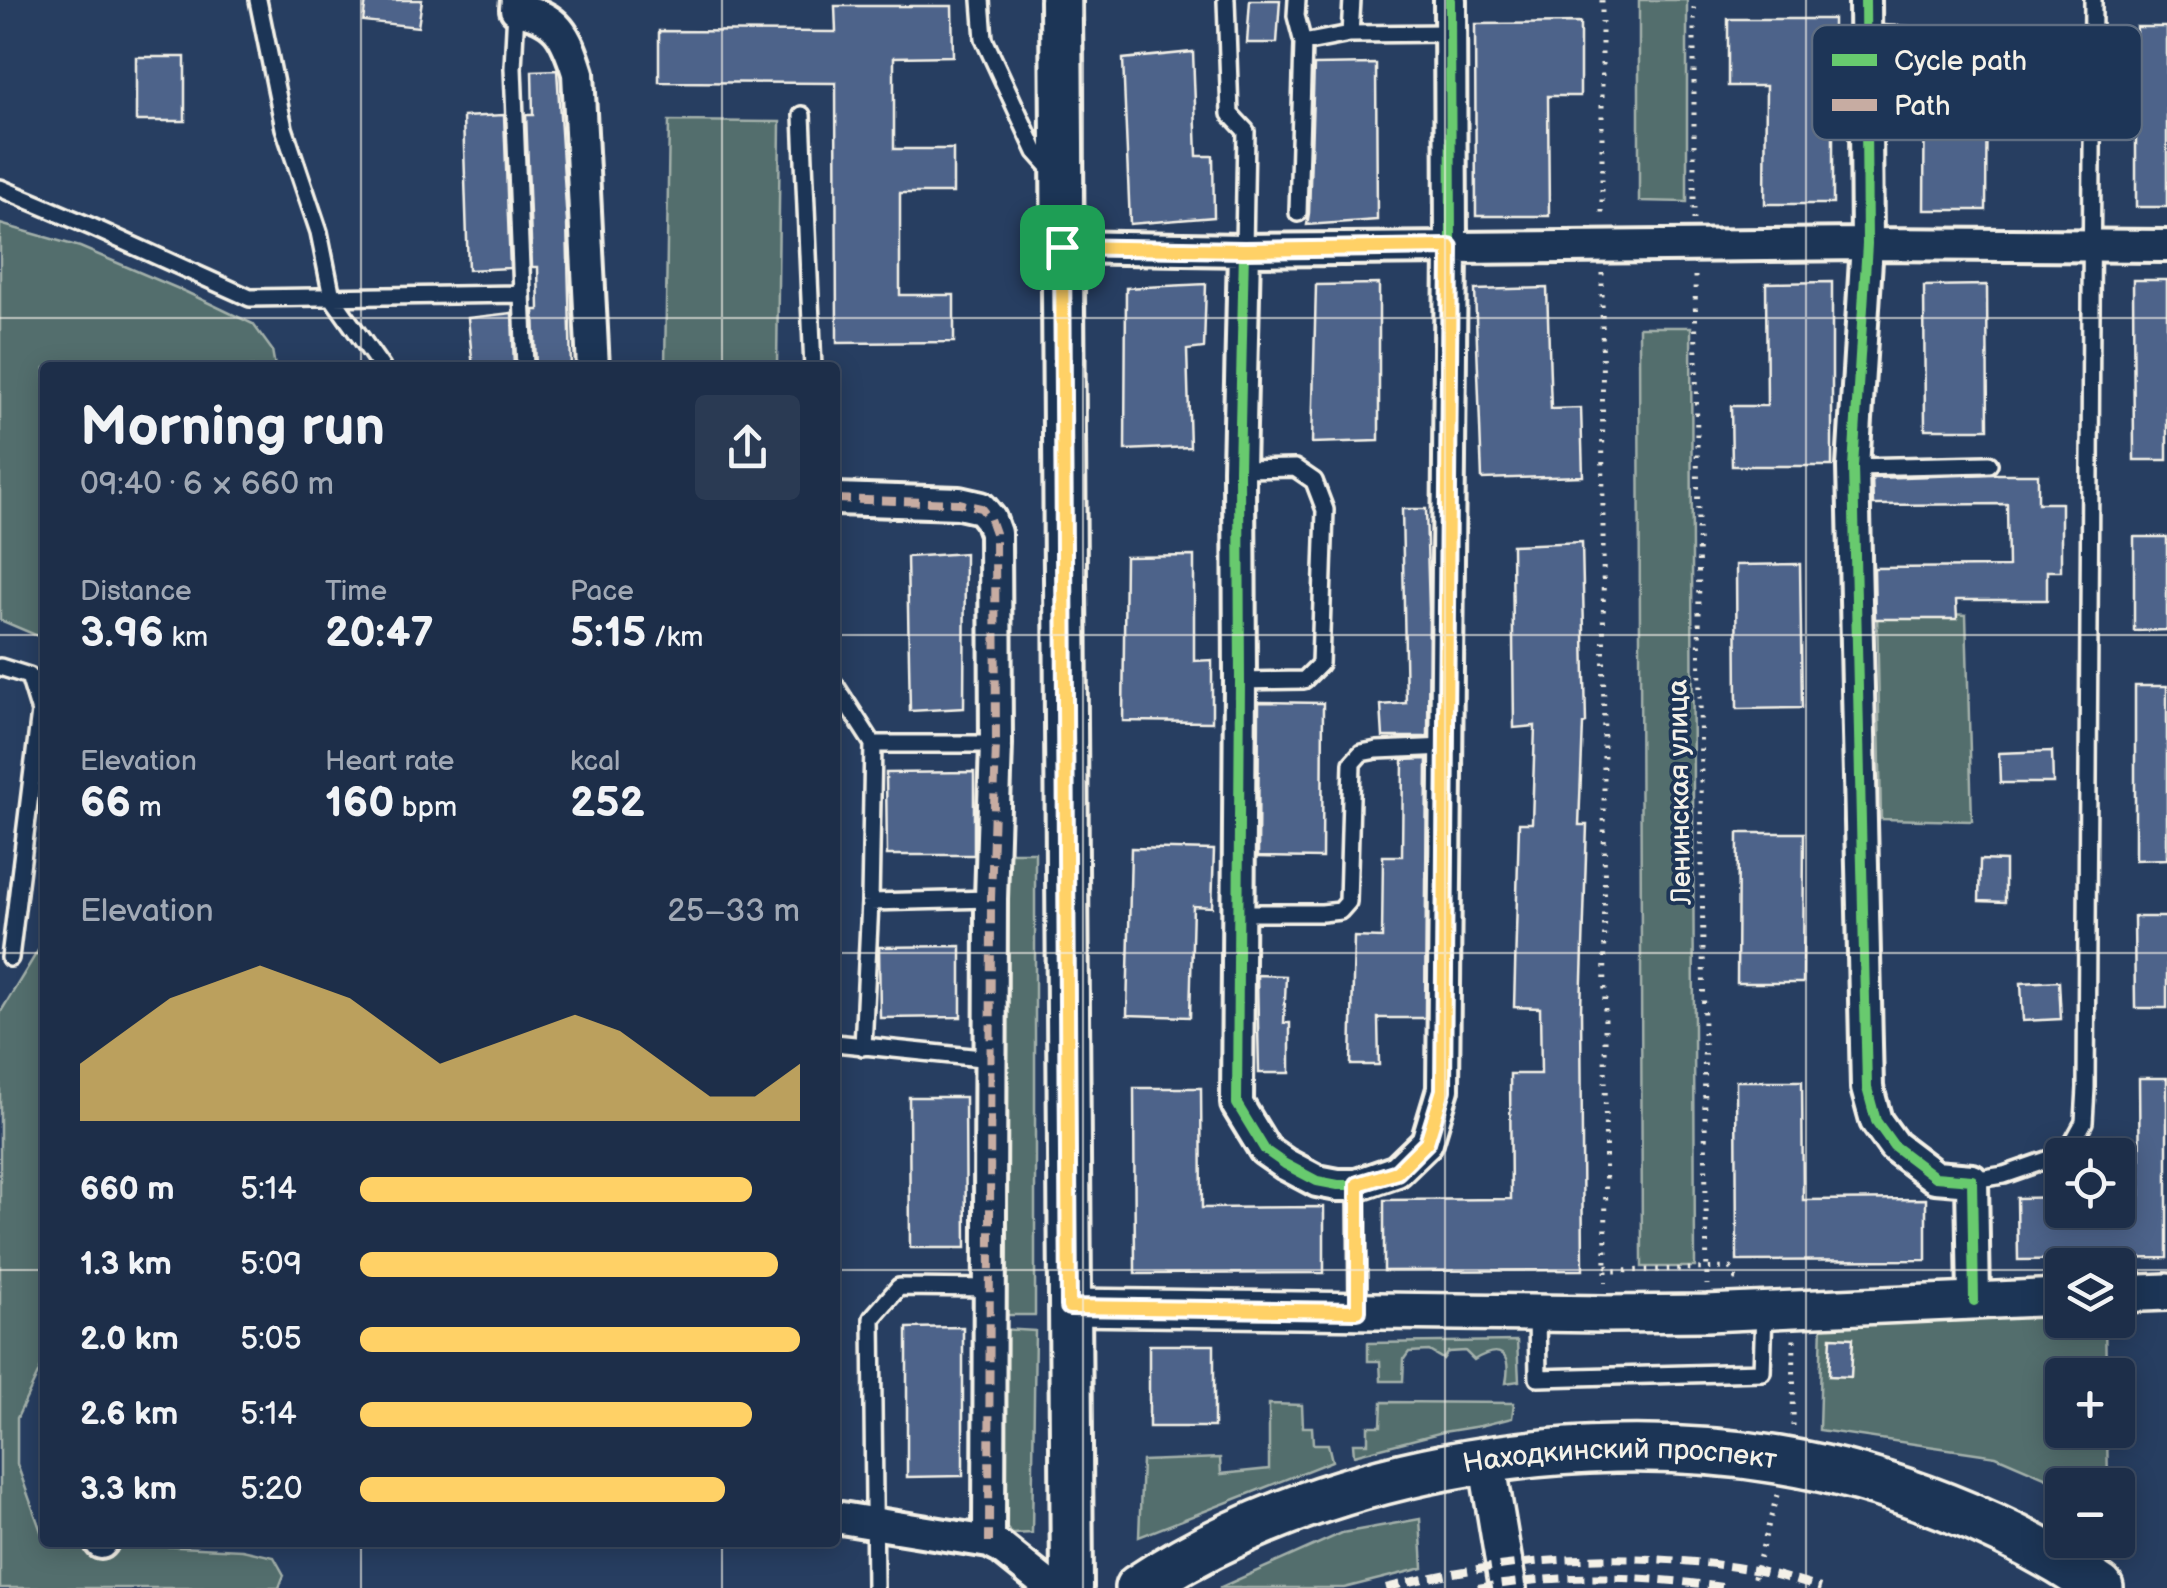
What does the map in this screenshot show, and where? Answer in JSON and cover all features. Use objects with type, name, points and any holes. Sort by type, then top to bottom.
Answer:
[{"type":"main road","points":[[1061,0],[1072,1588]]},
{"type":"main road","name":"Находкинский проспект","points":[[1138,1588],[1253,1524],[1367,1485],[1487,1460],[1621,1450],[1697,1450],[1803,1465],[1868,1480],[2018,1540],[2100,1588]]},
{"type":"street","points":[[1244,250],[1236,1104],[1265,1150],[1285,1164],[1317,1181],[1358,1184],[1397,1172],[1427,1142],[1443,1090],[1450,0]]},
{"type":"street","points":[[1865,25],[1866,0]]},
{"type":"street","points":[[516,5],[536,12],[556,26],[568,42],[578,72],[593,362]]},
{"type":"street","points":[[1866,140],[1867,244],[1853,467],[1867,1088],[1876,1121],[1894,1146],[1935,1177],[1972,1180],[1974,1301]]},
{"type":"street","points":[[1062,247],[1244,250],[1867,244],[2167,246]]},
{"type":"street","points":[[840,498],[959,503],[981,508],[994,533],[996,744],[991,899],[989,1542]]},
{"type":"street","points":[[2135,1293],[2167,1292]]},
{"type":"street","points":[[1069,1307],[1673,1313],[1760,1294],[1974,1301],[2045,1298]]},
{"type":"street","points":[[1487,1460],[1508,1588]]},
{"type":"street","points":[[840,1519],[989,1542],[1052,1588]]},
{"type":"lane","points":[[258,0],[284,128],[318,232],[332,297],[378,362]]},
{"type":"lane","points":[[982,0],[984,40],[1036,152],[1062,182]]},
{"type":"lane","points":[[1226,0],[1230,114],[1246,131],[1244,250]]},
{"type":"lane","points":[[1296,0],[1303,43],[1298,213]]},
{"type":"lane","points":[[1350,34],[1352,0]]},
{"type":"lane","points":[[2093,0],[2093,25]]},
{"type":"lane","points":[[516,5],[512,68],[525,362]]},
{"type":"lane","points":[[1303,43],[1350,34],[1450,33]]},
{"type":"lane","points":[[802,116],[813,362]]},
{"type":"lane","points":[[1972,1180],[2004,1175],[2066,1153],[2084,1122],[2091,140]]},
{"type":"lane","points":[[0,188],[250,298],[520,294]]},
{"type":"lane","points":[[1853,467],[1988,464]]},
{"type":"lane","points":[[1239,469],[1295,468],[1314,481],[1324,510],[1320,664],[1304,680],[1240,682]]},
{"type":"lane","points":[[0,667],[29,676],[40,712],[10,958]]},
{"type":"lane","points":[[840,693],[873,744],[863,1047]]},
{"type":"lane","points":[[873,744],[996,744]]},
{"type":"lane","points":[[1238,913],[1340,910],[1348,902],[1352,763],[1361,753],[1376,750],[1447,747]]},
{"type":"lane","points":[[870,902],[991,899]]},
{"type":"lane","points":[[840,1044],[991,1059]]},
{"type":"lane","points":[[1358,1184],[1358,1311]]},
{"type":"lane","points":[[875,1588],[872,1318],[900,1288],[991,1288]]},
{"type":"lane","points":[[1537,1313],[1538,1378],[1762,1372],[1760,1294]]},
{"type":"path","points":[[1602,0],[1602,218]]},
{"type":"path","points":[[1694,0],[1694,208]]},
{"type":"path","points":[[1602,336],[1606,1265],[1613,1272],[1730,1268],[1736,1279],[1760,1294]]},
{"type":"green space","points":[[1639,0],[1687,0],[1687,202],[1639,201]]},
{"type":"green space","points":[[669,121],[780,122],[777,362],[665,362]]},
{"type":"green space","points":[[0,224],[80,247],[253,324],[272,350],[274,362],[40,362],[40,637],[0,620]]},
{"type":"green space","points":[[1639,327],[1691,327],[1695,1267],[1642,1267]]},
{"type":"green space","points":[[1877,609],[1966,615],[1972,821],[1881,819]]},
{"type":"green space","points":[[1002,852],[1035,852],[1035,1315],[1002,1315]]},
{"type":"green space","points":[[40,947],[40,1370],[17,1418],[17,1464],[40,1529],[40,1547],[242,1550],[274,1557],[284,1575],[279,1588],[0,1588],[0,1013]]},
{"type":"green space","points":[[2045,1309],[2045,1338],[2105,1338],[2106,1358],[2045,1358],[2045,1448],[2107,1448],[2108,1468],[2045,1468],[2045,1477],[1996,1456],[1819,1430],[1822,1322]]},
{"type":"green space","points":[[1000,1329],[1035,1331],[1032,1533],[1012,1534],[1002,1523]]},
{"type":"green space","points":[[1517,1341],[1519,1381],[1506,1383],[1505,1358],[1497,1352],[1474,1360],[1465,1351],[1448,1352],[1443,1359],[1429,1351],[1409,1352],[1404,1359],[1403,1381],[1381,1381],[1380,1361],[1368,1361],[1368,1343]]},
{"type":"green space","points":[[1382,1402],[1514,1403],[1512,1418],[1354,1455],[1353,1443],[1368,1443],[1368,1426],[1381,1426]]},
{"type":"green space","points":[[1269,1404],[1302,1405],[1303,1427],[1312,1427],[1313,1444],[1328,1444],[1332,1461],[1139,1537],[1142,1461],[1220,1458],[1221,1474],[1269,1469]]},
{"type":"green space","points":[[1420,1519],[1423,1568],[1344,1588],[1219,1588],[1342,1533]]},
{"type":"building","points":[[366,0],[422,0],[418,27],[363,21]]},
{"type":"building","points":[[1250,0],[1280,0],[1277,43],[1247,43]]},
{"type":"building","points":[[835,6],[952,6],[953,56],[894,57],[894,149],[953,149],[953,193],[900,193],[900,295],[954,295],[954,342],[837,343],[836,83],[659,82],[659,31],[836,32]]},
{"type":"building","points":[[1728,19],[1833,19],[1833,25],[1812,25],[1812,140],[1833,140],[1833,204],[1765,204],[1766,86],[1728,86]]},
{"type":"building","points":[[1580,23],[1580,96],[1548,96],[1549,216],[1476,216],[1475,24]]},
{"type":"building","points":[[2142,27],[2167,27],[2167,207],[2136,207],[2136,140],[2142,140]]},
{"type":"building","points":[[1193,52],[1197,156],[1213,156],[1214,217],[1130,224],[1123,59]]},
{"type":"building","points":[[136,57],[185,57],[185,121],[136,121]]},
{"type":"building","points":[[1376,64],[1377,220],[1307,225],[1314,65]]},
{"type":"building","points":[[557,70],[571,362],[536,362],[534,310],[539,310],[538,267],[532,267],[526,115],[533,115],[532,71]]},
{"type":"building","points":[[504,115],[510,268],[468,270],[463,117]]},
{"type":"building","points":[[1924,140],[1986,140],[1986,210],[1924,210]]},
{"type":"building","points":[[2133,280],[2167,280],[2167,460],[2134,460]]},
{"type":"building","points":[[1832,282],[1832,466],[1732,466],[1731,406],[1767,406],[1766,283]]},
{"type":"building","points":[[1206,284],[1204,348],[1187,350],[1190,447],[1125,450],[1126,288]]},
{"type":"building","points":[[1379,284],[1379,441],[1312,443],[1316,285]]},
{"type":"building","points":[[1987,285],[1988,429],[1925,429],[1924,286]]},
{"type":"building","points":[[1547,288],[1551,409],[1581,408],[1583,476],[1482,479],[1475,290]]},
{"type":"building","points":[[512,313],[514,362],[472,362],[468,318]]},
{"type":"building","points":[[2038,474],[2038,503],[2061,503],[2061,571],[2047,571],[2047,600],[1956,600],[1957,619],[1875,619],[1874,568],[2008,567],[2007,504],[1873,505],[1872,478]]},
{"type":"building","points":[[1402,509],[1426,509],[1428,737],[1383,737],[1381,705],[1406,703]]},
{"type":"building","points":[[2134,537],[2167,537],[2167,630],[2134,631]]},
{"type":"building","points":[[1582,542],[1586,723],[1579,825],[1587,825],[1581,1009],[1583,1270],[1384,1271],[1384,1200],[1511,1199],[1510,1074],[1541,1074],[1540,1008],[1514,1007],[1519,823],[1532,823],[1535,726],[1514,728],[1512,545]]},
{"type":"building","points":[[965,553],[964,708],[910,711],[907,557]]},
{"type":"building","points":[[1194,556],[1194,661],[1212,660],[1212,722],[1123,721],[1125,557]]},
{"type":"building","points":[[1800,564],[1802,708],[1737,709],[1736,565]]},
{"type":"building","points":[[2135,686],[2167,686],[2167,859],[2135,860]]},
{"type":"building","points":[[1259,702],[1323,703],[1322,858],[1258,857]]},
{"type":"building","points":[[2052,751],[2053,783],[2000,783],[1999,753]]},
{"type":"building","points":[[1427,759],[1425,1018],[1378,1018],[1379,1065],[1351,1065],[1354,937],[1382,938],[1383,856],[1402,856],[1403,760]]},
{"type":"building","points":[[974,772],[974,855],[887,855],[886,773]]},
{"type":"building","points":[[1738,833],[1804,833],[1803,983],[1737,983]]},
{"type":"building","points":[[1131,848],[1214,850],[1212,907],[1193,906],[1190,1017],[1127,1015]]},
{"type":"building","points":[[1980,860],[2005,861],[2005,902],[1979,901]]},
{"type":"building","points":[[2134,917],[2167,917],[2167,1008],[2135,1008]]},
{"type":"building","points":[[961,946],[961,1017],[880,1018],[879,947]]},
{"type":"building","points":[[1257,975],[1286,976],[1284,1023],[1290,1023],[1290,1073],[1259,1073]]},
{"type":"building","points":[[2059,981],[2061,1019],[2023,1021],[2021,983]]},
{"type":"building","points":[[2139,1078],[2167,1078],[2167,1258],[2135,1258],[2135,1248],[2045,1248],[2045,1260],[2018,1260],[2017,1198],[2045,1197],[2045,1228],[2135,1228],[2135,1196],[2140,1196]]},
{"type":"building","points":[[1736,1081],[1802,1081],[1803,1200],[1926,1199],[1926,1260],[1737,1261]]},
{"type":"building","points":[[1134,1088],[1201,1088],[1202,1208],[1324,1207],[1324,1273],[1135,1274]]},
{"type":"building","points":[[909,1097],[965,1097],[966,1248],[910,1248]]},
{"type":"building","points":[[963,1327],[963,1476],[907,1477],[907,1328]]},
{"type":"building","points":[[1831,1337],[1853,1338],[1851,1377],[1829,1376]]},
{"type":"building","points":[[1149,1345],[1214,1345],[1214,1427],[1149,1427]]},
{"type":"railway","points":[[1386,1588],[1476,1569],[1616,1558],[1708,1563],[1754,1570],[1821,1588]]},
{"type":"railway","points":[[1478,1588],[1540,1580],[1603,1578],[1729,1588]]},
{"type":"marked path","points":[[840,499],[959,503],[981,508],[995,533],[989,1542]]},
{"type":"cycle path","points":[[1244,250],[1239,469],[1237,1104],[1265,1150],[1285,1164],[1317,1181],[1357,1185],[1397,1171],[1427,1142],[1443,1089],[1450,0]]},
{"type":"cycle path","points":[[1865,0],[1865,25]]},
{"type":"cycle path","points":[[1866,140],[1867,244],[1853,467],[1867,1088],[1876,1121],[1894,1146],[1935,1177],[1972,1180],[1974,1301]]},
{"type":"route","points":[[1062,247],[1450,247],[1443,1090],[1427,1142],[1397,1172],[1358,1184],[1358,1311],[1069,1307],[1062,247]]}]
